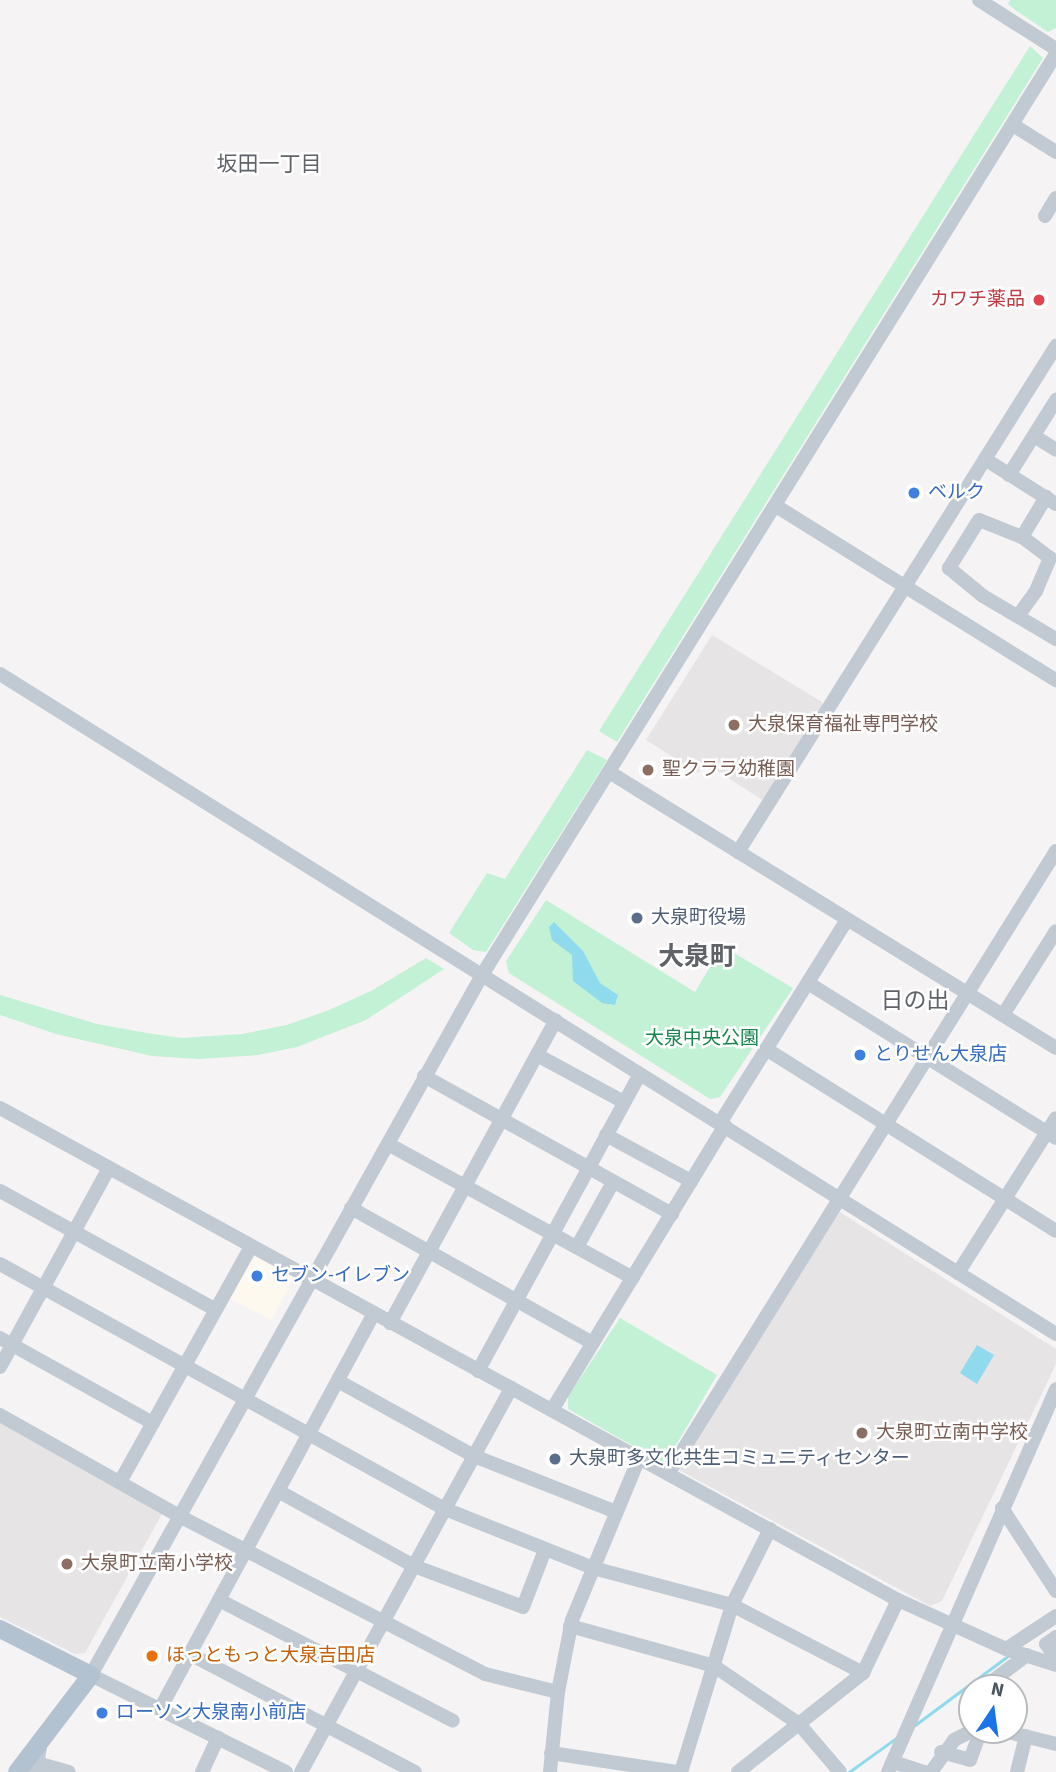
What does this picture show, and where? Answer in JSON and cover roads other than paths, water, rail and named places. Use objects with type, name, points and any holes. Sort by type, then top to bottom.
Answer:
[{"type":"main road","points":[[0,1629],[91,1675],[17,1772]]},
{"type":"street","points":[[979,0],[999,5],[1056,49]]},
{"type":"street","points":[[286,1772],[91,1675],[482,975],[1056,54]]},
{"type":"street","points":[[1013,125],[1056,152]]},
{"type":"street","points":[[1045,216],[1056,198]]},
{"type":"street","points":[[738,852],[1056,346]]},
{"type":"street","points":[[1010,475],[1056,400]]},
{"type":"street","points":[[1034,436],[1056,450]]},
{"type":"street","points":[[985,459],[1051,501],[1022,537]]},
{"type":"street","points":[[776,506],[1056,680]]},
{"type":"street","points":[[1018,616],[1051,562],[1022,537],[979,520],[949,568],[983,596],[1056,638]]},
{"type":"street","points":[[1,677],[556,1020],[1056,1334]]},
{"type":"street","points":[[609,772],[1056,1048]]},
{"type":"street","points":[[668,1474],[967,993],[1054,860]]},
{"type":"street","points":[[552,1410],[672,1214],[766,1049],[847,920]]},
{"type":"street","points":[[1003,1015],[1050,953],[1056,931]]},
{"type":"street","points":[[808,983],[1051,1136]]},
{"type":"street","points":[[390,1323],[556,1020]]},
{"type":"street","points":[[766,1049],[1056,1231]]},
{"type":"street","points":[[537,1055],[624,1102]]},
{"type":"street","points":[[478,1371],[640,1074]]},
{"type":"street","points":[[424,1076],[672,1214]]},
{"type":"street","points":[[0,1108],[898,1600],[951,1626],[1056,1665]]},
{"type":"street","points":[[958,1273],[1005,1199],[1051,1136],[1056,1118]]},
{"type":"street","points":[[606,1135],[691,1181]]},
{"type":"street","points":[[387,1144],[633,1278]]},
{"type":"street","points":[[0,1367],[6,1342],[44,1288],[109,1168]]},
{"type":"street","points":[[577,1247],[613,1182]]},
{"type":"street","points":[[0,1191],[215,1309]]},
{"type":"street","points":[[351,1208],[517,1297],[593,1343]]},
{"type":"street","points":[[120,1482],[251,1247]]},
{"type":"street","points":[[0,1265],[445,1509],[593,1568],[732,1605],[863,1673]]},
{"type":"street","points":[[160,1709],[374,1314]]},
{"type":"street","points":[[6,1342],[153,1423]]},
{"type":"street","points":[[338,1381],[474,1456],[616,1512]]},
{"type":"street","points":[[301,1772],[511,1388]]},
{"type":"street","points":[[924,1772],[890,1767],[1056,1388]]},
{"type":"street","points":[[0,1415],[180,1517],[485,1674],[558,1692]]},
{"type":"street","points":[[550,1772],[558,1692],[570,1626],[639,1458]]},
{"type":"street","points":[[278,1491],[414,1566],[523,1607],[545,1550]]},
{"type":"street","points":[[1002,1508],[1056,1591]]},
{"type":"street","points":[[551,1754],[679,1772],[732,1605],[770,1530]]},
{"type":"street","points":[[219,1600],[453,1721]]},
{"type":"street","points":[[738,1772],[863,1673],[898,1600]]},
{"type":"street","points":[[998,1674],[1056,1616]]},
{"type":"street","points":[[570,1626],[714,1666],[799,1724],[840,1772]]},
{"type":"street","points":[[1056,1637],[1046,1644],[1056,1658]]},
{"type":"street","points":[[190,1654],[415,1772]]},
{"type":"street","points":[[1028,1737],[1056,1744]]},
{"type":"street","points":[[202,1772],[218,1738]]},
{"type":"street","points":[[931,1772],[942,1752],[958,1738]]},
{"type":"street","points":[[42,1739],[36,1767],[69,1772]]},
{"type":"street","points":[[942,1752],[970,1760],[976,1744]]},
{"type":"street","points":[[1017,1772],[1024,1744]]},
{"type":"water","points":[[554,922],[583,951],[600,983],[618,995],[615,1005],[602,1003],[573,981],[572,955],[552,940],[549,927]]},
{"type":"water","points":[[977,1345],[994,1355],[977,1384],[960,1373]]},
{"type":"waterway","points":[[915,1725],[1008,1656]]},
{"type":"waterway","points":[[849,1772],[895,1739]]},
{"type":"place","name":"カワチ薬品","points":[[1039,300]]},
{"type":"place","name":"ベルク","points":[[914,493]]},
{"type":"place","name":"大泉保育福祉専門学校","points":[[734,725]]},
{"type":"place","name":"聖クララ幼稚園","points":[[648,770]]},
{"type":"place","name":"大泉町役場","points":[[637,918]]},
{"type":"place","name":"とりせん大泉店","points":[[860,1055]]},
{"type":"place","name":"セブン-イレブン","points":[[257,1276]]},
{"type":"place","name":"大泉町立南中学校","points":[[862,1433]]},
{"type":"place","name":"大泉町多文化共生コミュニティセンター","points":[[555,1459]]},
{"type":"place","name":"大泉町立南小学校","points":[[67,1564]]},
{"type":"place","name":"ほっともっと大泉吉田店","points":[[152,1656]]},
{"type":"place","name":"ローソン大泉南小前店","points":[[102,1713]]},
{"type":"district","name":"坂田一丁目","points":[[269,164]]},
{"type":"district","name":"大泉町","points":[[697,957]]},
{"type":"district","name":"日の出","points":[[915,1001]]},
{"type":"park label","name":"大泉中央公園","points":[[702,1039]]}]
